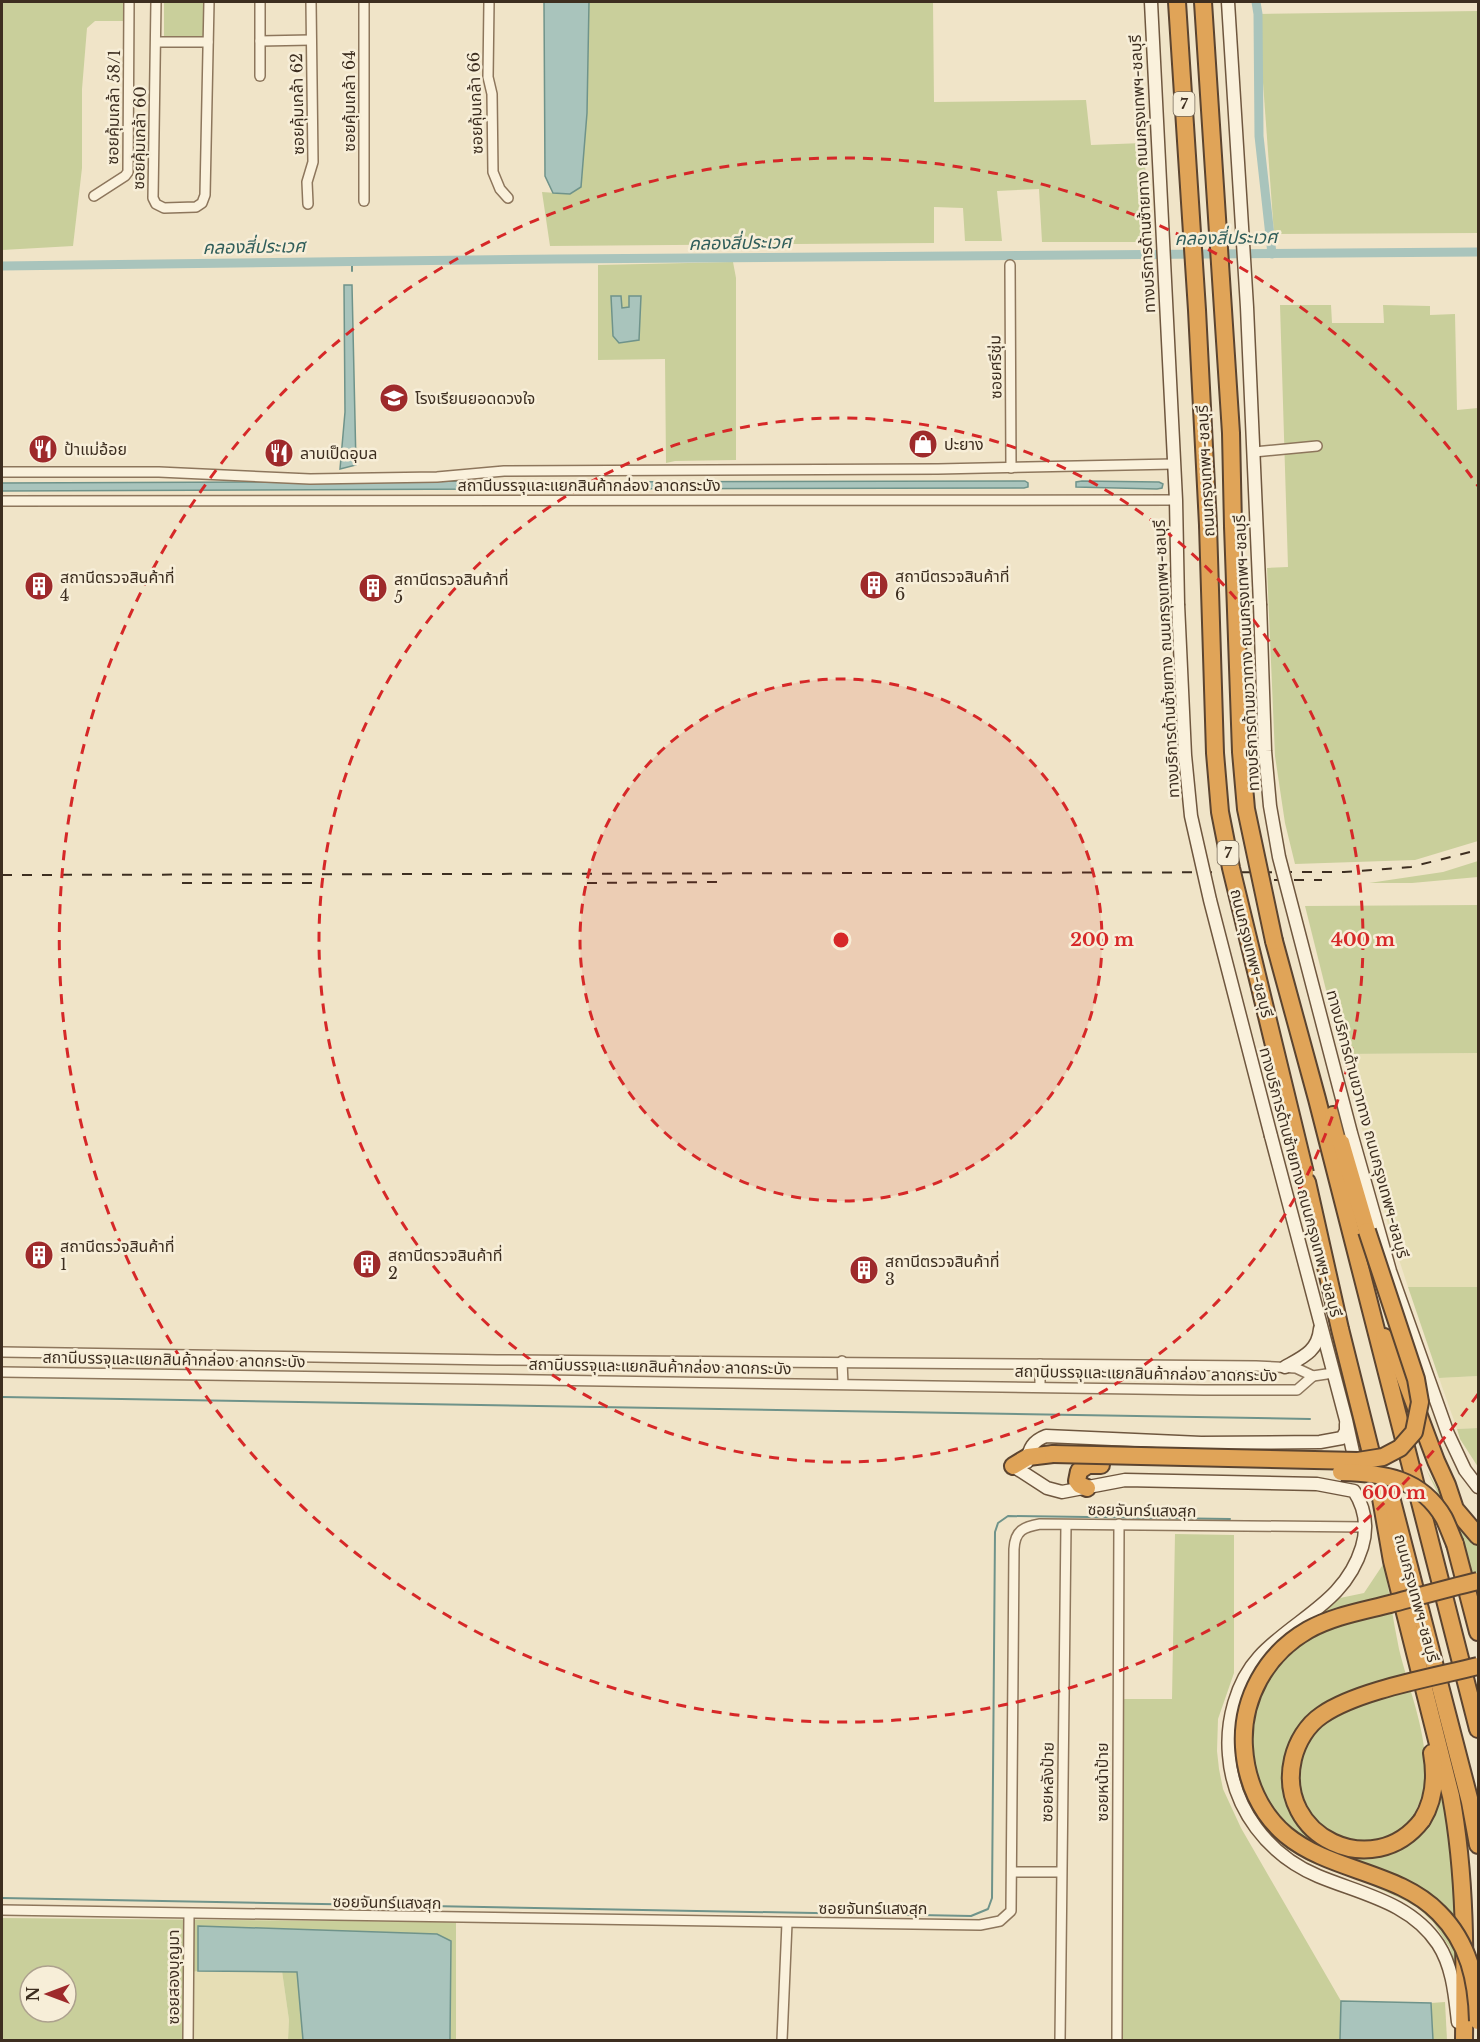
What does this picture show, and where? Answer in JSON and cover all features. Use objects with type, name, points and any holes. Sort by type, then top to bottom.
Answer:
[{"type":"highway","name":"ถนนกรุงเทพฯ-ชลบุรี","points":[[1177,2],[1197,310],[1208,525],[1215,753],[1220,812],[1231,868],[1306,1178],[1470,1802],[1479,1845]]},
{"type":"highway","name":"ถนนกรุงเทพฯ-ชลบุรี","points":[[1203,2],[1231,433],[1241,752],[1246,809],[1274,941],[1479,1729]]},
{"type":"highway","points":[[1013,1466],[1028,1457],[1053,1454],[1359,1461],[1383,1457],[1400,1448],[1414,1432],[1420,1402],[1416,1379],[1380,1274],[1321,1074],[1290,999]]},
{"type":"highway","points":[[1306,1178],[1340,1329],[1378,1481],[1397,1582],[1404,1635],[1426,1721],[1434,1765],[1431,1801],[1422,1820],[1409,1835],[1382,1848],[1353,1849],[1332,1843],[1311,1827],[1300,1813],[1294,1800],[1290,1776],[1299,1741],[1314,1722],[1341,1704],[1391,1688],[1479,1666]]},
{"type":"highway","points":[[1372,1315],[1400,1365],[1455,1509],[1479,1536]]},
{"type":"highway","points":[[1087,1488],[1077,1481],[1079,1471],[1088,1465],[1370,1472],[1400,1478],[1427,1496],[1443,1517],[1455,1544],[1479,1632]]},
{"type":"highway","points":[[1447,1485],[1458,1500],[1479,1519]]},
{"type":"highway","points":[[1479,1581],[1342,1617],[1309,1629],[1287,1645],[1262,1673],[1250,1700],[1243,1731],[1245,1757],[1251,1785],[1260,1803],[1278,1827],[1316,1854],[1411,1892],[1438,1911],[1455,1930],[1474,1977],[1479,2021]]},
{"type":"highway","points":[[1397,1582],[1449,1784],[1456,1822],[1464,1916],[1462,2040]]},
{"type":"main road","name":"ทางบริการด้านซ้ายทาง ถนนกรุงเทพฯ-ชลบุรี","points":[[1151,2],[1176,500],[1185,755],[1191,816],[1210,900],[1353,1452],[1352,1475],[1349,1481],[1336,1486]]},
{"type":"main road","name":"ทางบริการด้านขวาทาง ถนนกรุงเทพฯ-ชลบุรี","points":[[1227,2],[1247,307],[1260,452],[1260,604],[1265,751],[1270,806],[1280,857],[1351,1133],[1390,1271],[1448,1434],[1465,1470],[1479,1486]]},
{"type":"main road","points":[[1285,1367],[1312,1352],[1319,1337],[1321,1322]]},
{"type":"main road","points":[[1029,1477],[1027,1464],[1030,1450],[1037,1440],[1046,1436],[1201,1443],[1335,1440],[1342,1438],[1345,1434],[1346,1420]]},
{"type":"main road","points":[[1013,1466],[1047,1488],[1062,1492],[1125,1480],[1317,1484],[1354,1491],[1361,1502],[1365,1527],[1359,1558],[1340,1588],[1328,1601],[1270,1646],[1250,1669],[1237,1696],[1228,1740],[1234,1786],[1247,1814],[1274,1848],[1305,1870],[1399,1908],[1417,1921],[1432,1937],[1445,1957],[1450,1973],[1462,2040]]},
{"type":"street","name":"ซอยคุ้มเกล้า 58/1","points":[[94,196],[128,172],[129,2]]},
{"type":"street","name":"ซอยคุ้มเกล้า 60","points":[[156,2],[153,198],[156,204],[164,208],[196,207],[202,203],[205,195],[209,2]]},
{"type":"street","points":[[260,2],[260,76]]},
{"type":"street","name":"ซอยคุ้มเกล้า 62","points":[[308,204],[307,182],[313,162],[311,2]]},
{"type":"street","name":"ซอยคุ้มเกล้า 64","points":[[364,2],[364,201]]},
{"type":"street","name":"ซอยคุ้มเกล้า 66","points":[[489,2],[488,77],[492,94],[493,172],[500,189],[508,198]]},
{"type":"street","points":[[260,41],[311,40]]},
{"type":"street","points":[[156,42],[208,42]]},
{"type":"street","name":"ซอยศรีชุ่ม","points":[[1010,265],[1011,468]]},
{"type":"street","points":[[1260,452],[1317,446]]},
{"type":"street","name":"สถานีบรรจุและแยกสินค้ากล่อง ลาดกระบัง","points":[[2,472],[159,472],[310,479],[437,477],[504,471],[1011,468],[1174,464]]},
{"type":"street","name":"สถานีบรรจุและแยกสินค้ากล่อง ลาดกระบัง","points":[[2,501],[1176,500]]},
{"type":"street","name":"สถานีบรรจุและแยกสินค้ากล่อง ลาดกระบัง","points":[[2,1352],[497,1360],[842,1361],[1285,1367],[1296,1368],[1313,1376],[1297,1390],[2,1372]]},
{"type":"street","points":[[842,1361],[843,1384]]},
{"type":"street","points":[[1040,1364],[1040,1387]]},
{"type":"street","points":[[1313,1376],[1333,1373]]},
{"type":"street","name":"ซอยจันทร์แสงสุก","points":[[2,1910],[787,1923],[980,1925],[1000,1921],[1011,1911],[1014,1542],[1022,1528],[1040,1524],[1365,1527]]},
{"type":"street","name":"ซอยหน้าป้าย","points":[[1116,2040],[1119,1524]]},
{"type":"street","name":"ซอยหลังป้าย","points":[[1060,2040],[1066,1525]]},
{"type":"street","points":[[1012,1872],[1061,1872]]},
{"type":"street","name":"ซอยสองบุญมา","points":[[188,2040],[189,1914]]},
{"type":"street","points":[[782,2040],[787,1923]]},
{"type":"shaded area","points":[[1478,1053],[1478,1287],[1408,1287],[1390,1232],[1342,1054]]},
{"type":"shaded area","points":[[1478,1376],[1478,1428],[1457,1429],[1439,1378]]},
{"type":"shaded area","points":[[282,1971],[289,2020],[288,2040],[192,2040],[191,1972]]},
{"type":"green space","points":[[2,2],[124,2],[124,21],[95,21],[87,28],[82,89],[82,168],[73,246],[2,250]]},
{"type":"green space","points":[[164,2],[204,2],[203,36],[164,36]]},
{"type":"green space","points":[[589,2],[933,2],[934,102],[1086,100],[1091,145],[1143,143],[1152,242],[1042,242],[1039,189],[997,191],[1002,241],[965,241],[963,208],[934,207],[934,243],[550,246],[542,192],[570,194],[587,113]]},
{"type":"green space","points":[[1478,11],[1478,233],[1274,234],[1258,14]]},
{"type":"green space","points":[[733,262],[736,278],[736,460],[666,463],[665,359],[598,360],[598,265]]},
{"type":"green space","points":[[1280,305],[1331,305],[1332,323],[1384,323],[1383,305],[1430,306],[1430,315],[1455,314],[1457,410],[1478,408],[1478,841],[1415,860],[1295,864],[1285,823],[1275,756],[1267,568],[1288,567]]},
{"type":"green space","points":[[1478,861],[1478,877],[1412,883],[1369,883],[1443,872]]},
{"type":"green space","points":[[1478,905],[1478,1053],[1342,1054],[1305,906]]},
{"type":"green space","points":[[1408,1287],[1478,1287],[1478,1376],[1439,1378]]},
{"type":"green space","points":[[1478,1428],[1478,1467],[1460,1439],[1457,1429]]},
{"type":"green space","points":[[1426,1469],[1470,1537],[1478,1545],[1478,1605],[1444,1506]]},
{"type":"green space","points":[[1175,1534],[1234,1535],[1234,1673],[1218,1719],[1217,1751],[1223,1789],[1241,1828],[1341,2001],[1340,2040],[1118,2040],[1120,1699],[1172,1699]]},
{"type":"green space","points":[[1384,1563],[1399,1649],[1422,1732],[1425,1753],[1422,1795],[1414,1814],[1427,1824],[1436,1811],[1443,1784],[1454,1846],[1458,1980],[1450,1948],[1433,1922],[1418,1908],[1362,1881],[1310,1862],[1286,1848],[1265,1829],[1246,1798],[1236,1762],[1235,1733],[1243,1693],[1302,1627],[1340,1598],[1364,1593]]},
{"type":"green space","points":[[2,1918],[456,1922],[456,2040],[450,2040],[451,1941],[437,1934],[198,1926],[198,1971],[192,1972],[192,2040],[2,2040]]},
{"type":"green space","points":[[282,1971],[297,1972],[303,2040],[288,2040],[289,2020]]},
{"type":"green space","points":[[1445,2002],[1447,2040],[1433,2040],[1431,2003]]},
{"type":"water","points":[[544,2],[589,2],[587,113],[581,187],[570,194],[553,193],[545,176]]},
{"type":"water","points":[[344,285],[352,285],[356,465],[340,469],[345,412]]},
{"type":"water","points":[[611,296],[621,296],[622,308],[629,307],[629,296],[641,296],[639,340],[619,343],[613,336]]},
{"type":"water","points":[[1025,481],[1028,487],[1024,488],[535,489],[535,482]]},
{"type":"water","points":[[492,482],[492,486],[488,489],[2,491],[2,483]]},
{"type":"water","points":[[1076,482],[1159,482],[1163,484],[1162,488],[1157,489],[1076,487]]},
{"type":"water","points":[[198,1926],[437,1934],[451,1941],[450,2040],[303,2040],[297,1972],[198,1971]]},
{"type":"water","points":[[1341,2001],[1431,2003],[1433,2040],[1340,2040]]},
{"type":"waterway","points":[[1256,2],[1259,136],[1272,254]]},
{"type":"waterway","name":"คลองสี่ประเวศ","points":[[2,266],[1478,252]]},
{"type":"waterway","points":[[352,262],[352,271]]},
{"type":"waterway","points":[[2,1397],[1310,1419]]},
{"type":"waterway","points":[[2,1898],[971,1916],[988,1909],[992,1898],[995,1532],[998,1523],[1008,1516],[1230,1519]]},
{"type":"railway","points":[[2,875],[1344,872],[1411,867],[1478,850]]},
{"type":"railway","points":[[1274,880],[1322,880]]},
{"type":"railway","points":[[587,883],[719,882]]},
{"type":"railway","points":[[182,883],[323,883]]},
{"type":"place","name":"โรงเรียนยอดดวงใจ","points":[[394,398]]},
{"type":"place","name":"ปะยาง","points":[[923,444]]},
{"type":"place","name":"ป้าแม่อ้อย","points":[[43,449]]},
{"type":"place","name":"ลาบเป็ดอุบล","points":[[279,453]]},
{"type":"place","name":"สถานีตรวจสินค้าที่ 6","points":[[874,585]]},
{"type":"place","name":"สถานีตรวจสินค้าที่ 4","points":[[39,586]]},
{"type":"place","name":"สถานีตรวจสินค้าที่ 5","points":[[373,588]]},
{"type":"place","name":"สถานีตรวจสินค้าที่ 1","points":[[39,1255]]},
{"type":"place","name":"สถานีตรวจสินค้าที่ 2","points":[[367,1264]]},
{"type":"place","name":"สถานีตรวจสินค้าที่ 3","points":[[864,1270]]}]
